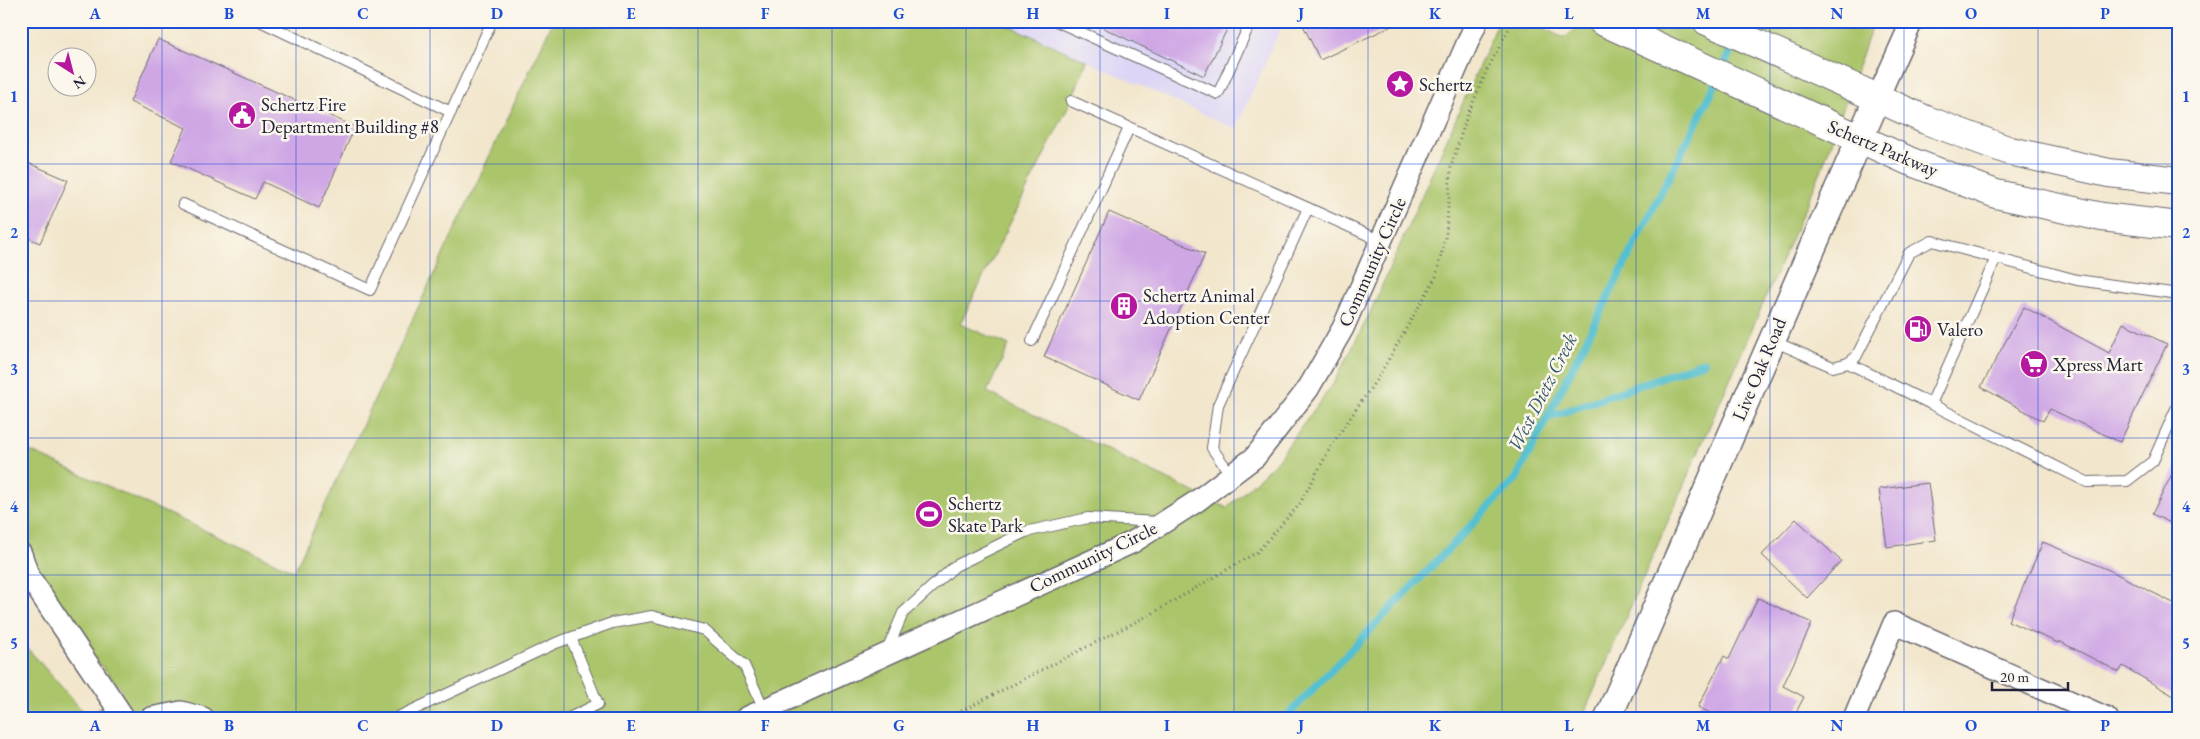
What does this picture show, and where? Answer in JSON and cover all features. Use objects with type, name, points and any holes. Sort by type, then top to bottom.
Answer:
[{"type":"main road","name":"Schertz Parkway","points":[[1602,21],[1908,161],[1996,194],[2102,218],[2179,226]]},
{"type":"main road","points":[[1707,21],[1926,120],[2010,151],[2109,173],[2179,181]]},
{"type":"street","name":"Community Circle","points":[[755,714],[1132,542],[1198,501],[1255,457],[1308,390],[1343,328],[1477,21]]},
{"type":"street","name":"Live Oak Road","points":[[1608,718],[1859,138],[1912,21]]},
{"type":"street","points":[[21,554],[28,575],[124,718]]},
{"type":"street","points":[[1854,718],[1894,623],[2107,718]]},
{"type":"street","points":[[151,718],[181,712],[203,718]]},
{"type":"lane","points":[[183,204],[370,290],[492,21]]},
{"type":"lane","points":[[1056,21],[1218,94],[1251,21]]},
{"type":"lane","points":[[262,22],[451,112]]},
{"type":"lane","points":[[1071,101],[1381,241]]},
{"type":"lane","points":[[1032,341],[1129,128]]},
{"type":"lane","points":[[1231,474],[1212,448],[1218,405],[1308,208]]},
{"type":"lane","points":[[1772,340],[1833,367],[1848,363],[1856,356],[1909,254],[1920,246],[1932,241],[2077,280],[2179,294]]},
{"type":"lane","points":[[1932,404],[1996,258]]},
{"type":"lane","points":[[1848,363],[2087,482],[2126,481],[2153,461],[2179,402]]},
{"type":"lane","points":[[885,654],[903,614],[955,566],[1025,532],[1088,518],[1163,522]]},
{"type":"lane","points":[[396,718],[571,638],[612,623],[652,616],[704,630],[744,665],[755,714]]},
{"type":"lane","points":[[569,718],[598,704],[571,638]]},
{"type":"path","points":[[1563,21],[1573,25]]},
{"type":"shaded area","points":[[999,21],[1284,21],[1236,129]]},
{"type":"green space","points":[[553,21],[999,21],[1087,61],[1071,101],[960,324],[1009,345],[987,392],[1227,508],[1275,463],[1333,384],[1369,315],[1499,21],[1527,21],[1564,38],[1587,21],[1874,21],[1821,171],[1582,718],[21,718],[21,641],[88,717],[123,691],[86,648],[42,584],[21,533],[21,447],[294,571]]},
{"type":"building","points":[[1089,21],[1231,21],[1204,76]]},
{"type":"building","points":[[1301,21],[1402,21],[1320,60]]},
{"type":"building","name":"Schertz Fire Department Building #8","points":[[158,39],[355,127],[319,208],[263,182],[255,199],[171,161],[186,128],[130,102]]},
{"type":"building","points":[[21,160],[68,180],[40,243],[21,235]]},
{"type":"building","name":"Schertz Animal Adoption Center","points":[[1109,212],[1205,254],[1139,400],[1044,357]]},
{"type":"building","points":[[2024,307],[2109,353],[2123,323],[2167,344],[2120,442],[2050,409],[2043,421],[1981,387]]},
{"type":"building","points":[[2179,460],[2179,527],[2152,514]]},
{"type":"building","points":[[1928,483],[1936,540],[1887,547],[1879,489]]},
{"type":"building","points":[[1796,519],[1841,561],[1807,598],[1762,555]]},
{"type":"building","points":[[2043,542],[2109,570],[2179,606],[2179,699],[2123,666],[2119,672],[2059,641],[2058,643],[2008,621]]},
{"type":"building","points":[[1758,598],[1812,623],[1783,686],[1804,697],[1793,718],[1720,718],[1698,707],[1724,656],[1729,659]]},
{"type":"waterway","name":"West Dietz Creek","points":[[1285,718],[1516,479],[1710,96],[1744,21]]},
{"type":"waterway","points":[[1547,418],[1704,362]]},
{"type":"place","name":"Schertz","points":[[1400,84]]},
{"type":"place","name":"Schertz Fire Department Building #8","points":[[242,115]]},
{"type":"place","name":"Schertz Animal Adoption Center","points":[[1124,306]]},
{"type":"place","name":"Valero","points":[[1918,329]]},
{"type":"place","name":"Xpress Mart","points":[[2034,364]]},
{"type":"place","name":"Schertz Skate Park","points":[[929,514]]}]
